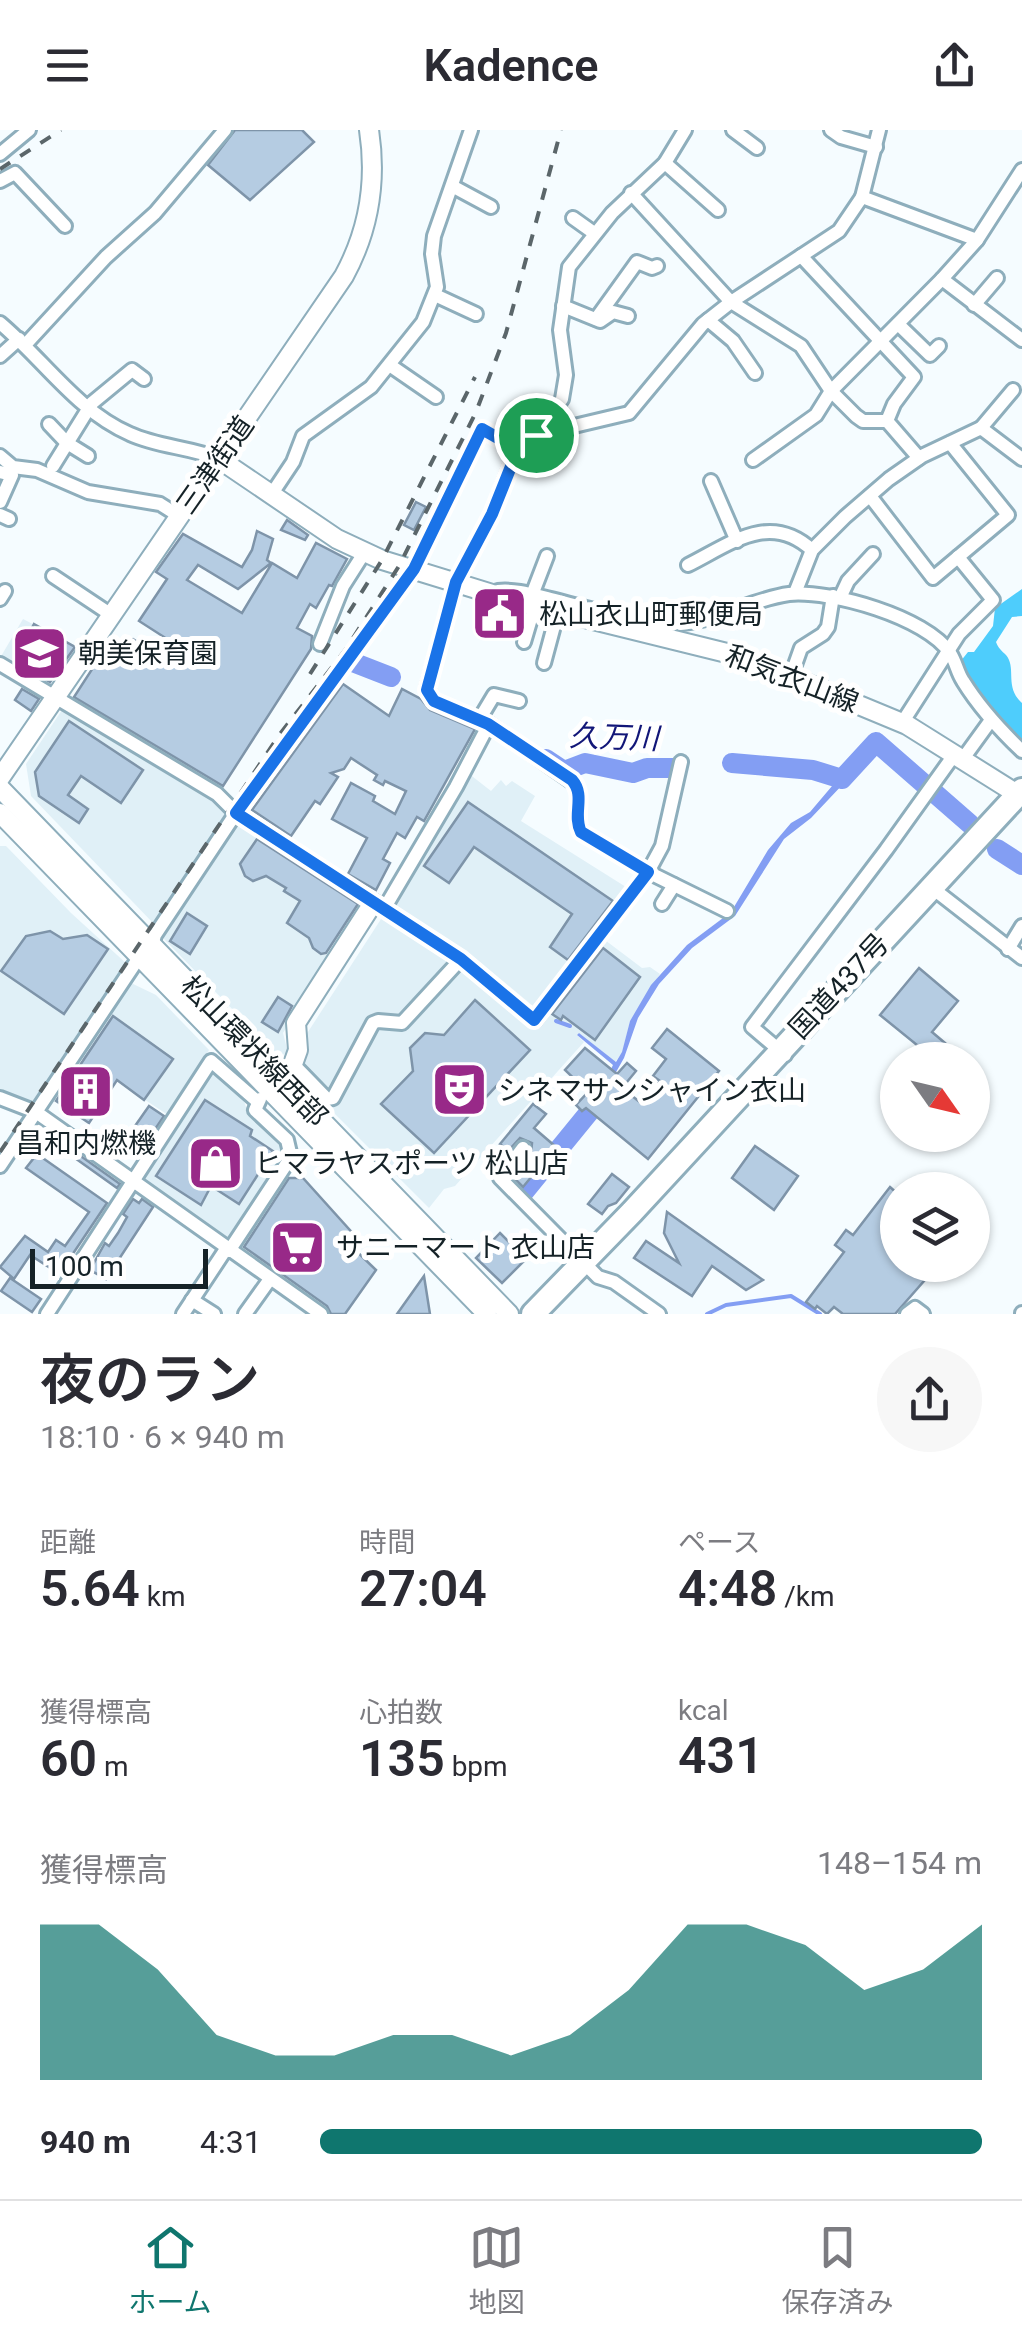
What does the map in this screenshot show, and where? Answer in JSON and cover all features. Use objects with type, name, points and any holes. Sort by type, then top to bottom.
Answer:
[{"type":"highway","name":"国道437号","points":[[551,1314],[588,1266],[1021,797]]},
{"type":"highway","name":"国道437号","points":[[533,1314],[588,1266]]},
{"type":"street","points":[[0,154],[29,130]]},
{"type":"street","points":[[0,356],[22,342],[156,212],[226,130]]},
{"type":"street","name":"三津街道","points":[[0,778],[351,264],[370,203],[373,165],[369,130]]},
{"type":"street","points":[[271,495],[303,436],[371,387],[422,322],[436,295],[432,246],[471,130]]},
{"type":"street","points":[[686,130],[664,163],[594,233],[570,267],[560,330],[566,386],[555,410],[516,454],[492,514],[456,582],[427,690],[434,701],[484,722],[576,785],[580,794],[577,823],[582,833],[726,911]]},
{"type":"street","points":[[733,130],[757,148]]},
{"type":"street","points":[[831,130],[841,138],[876,147]]},
{"type":"street","points":[[536,435],[629,412],[708,320],[839,231],[862,197],[879,130]]},
{"type":"street","points":[[664,163],[718,210]]},
{"type":"street","points":[[753,460],[816,415],[831,392],[976,240],[1022,170]]},
{"type":"street","points":[[0,181],[14,173],[66,226]]},
{"type":"street","points":[[452,186],[490,208]]},
{"type":"street","points":[[631,194],[732,302],[795,340],[831,392],[864,421],[886,421],[919,458]]},
{"type":"street","points":[[862,197],[976,240]]},
{"type":"street","points":[[572,218],[594,233]]},
{"type":"street","points":[[801,256],[914,377],[886,421]]},
{"type":"street","points":[[598,320],[638,262],[657,266]]},
{"type":"street","points":[[974,305],[997,278]]},
{"type":"street","points":[[942,279],[1022,340]]},
{"type":"street","points":[[436,295],[476,314]]},
{"type":"street","points":[[562,306],[617,328]]},
{"type":"street","points":[[598,320],[613,312],[628,316]]},
{"type":"street","points":[[708,320],[733,341],[755,373]]},
{"type":"street","points":[[0,324],[88,410],[128,433],[195,449],[219,459]]},
{"type":"street","points":[[898,324],[930,355],[939,346]]},
{"type":"street","points":[[390,366],[436,397]]},
{"type":"street","points":[[52,466],[88,410],[132,370],[144,379]]},
{"type":"street","points":[[796,594],[812,550],[870,496],[919,458],[981,428],[1013,390]]},
{"type":"street","points":[[50,424],[67,443],[88,456]]},
{"type":"street","points":[[0,1166],[236,813],[414,569],[482,429],[512,446],[530,428],[536,435]]},
{"type":"street","points":[[981,428],[1022,459]]},
{"type":"street","points":[[870,496],[933,578],[1008,514],[950,443]]},
{"type":"street","points":[[0,456],[13,467],[37,470],[88,492],[160,504],[179,516]]},
{"type":"street","name":"和気衣山線","points":[[219,459],[337,540],[364,553],[490,593],[533,600],[558,611],[743,657],[902,723],[1021,797]]},
{"type":"street","points":[[0,472],[12,475],[0,502]]},
{"type":"street","points":[[711,482],[737,541]]},
{"type":"street","points":[[688,566],[764,532],[789,533],[812,550]]},
{"type":"street","points":[[320,644],[343,586],[364,553]]},
{"type":"street","points":[[791,676],[802,648],[826,630],[836,597],[873,554]]},
{"type":"street","points":[[524,642],[548,556]]},
{"type":"street","points":[[902,723],[948,650],[993,600],[958,556]]},
{"type":"street","points":[[53,576],[113,616]]},
{"type":"street","points":[[533,600],[675,624],[766,597],[836,597],[906,621],[948,650],[961,678],[991,720],[1022,751]]},
{"type":"street","points":[[544,662],[558,611]]},
{"type":"street","points":[[0,664],[217,794],[236,813],[461,959],[534,1020],[648,872],[662,846],[681,762]]},
{"type":"street","points":[[182,1314],[291,1159],[289,1143],[255,1110],[298,1050],[295,1026],[456,787],[494,694],[519,702]]},
{"type":"street","points":[[784,1054],[752,1026],[930,789],[991,720]]},
{"type":"street","name":"松山環状線西部","points":[[0,788],[146,951]]},
{"type":"street","name":"松山環状線西部","points":[[0,813],[146,951],[508,1314]]},
{"type":"street","points":[[662,904],[674,885]]},
{"type":"street","points":[[934,891],[1022,958]]},
{"type":"street","points":[[1008,948],[1022,926]]},
{"type":"street","points":[[47,1314],[210,1061],[334,1098],[373,1023],[378,1020],[402,1024],[461,959]]},
{"type":"street","name":"松山環状線西部","points":[[275,1083],[487,1314]]},
{"type":"street","points":[[0,1098],[36,1112],[321,1314]]},
{"type":"street","points":[[523,1148],[500,1178],[588,1266],[659,1314]]},
{"type":"street","points":[[246,1314],[270,1279]]},
{"type":"street","points":[[192,1300],[214,1314]]},
{"type":"street","points":[[907,1314],[916,1308],[923,1314]]},
{"type":"shaded area","points":[[1022,589],[1022,616],[1012,617],[996,642],[1009,660],[1013,691],[1022,703],[1022,743],[978,696],[960,662],[968,652],[974,652],[993,626],[995,608]]},
{"type":"shaded area","name":"朝美保育園","points":[[23,619],[77,647],[55,686],[0,658]]},
{"type":"shaded area","points":[[66,704],[142,750],[230,812],[155,925],[31,796],[26,764]]},
{"type":"shaded area","points":[[468,773],[491,791],[501,780],[506,786],[512,781],[535,796],[521,821],[626,887],[535,1007],[531,1008],[468,956],[397,909],[395,901]]},
{"type":"shaded area","points":[[838,779],[845,782],[811,818],[784,839],[735,916],[692,948],[659,984],[638,1018],[624,1058],[598,1104],[578,1126],[575,1123],[597,1097],[613,1065],[577,1035],[616,1062],[630,1021],[651,985],[687,945],[731,912],[768,850],[791,823],[810,812]]},
{"type":"shaded area","points":[[237,821],[360,899],[364,906],[283,1033],[288,1053],[278,1056],[162,937]]},
{"type":"shaded area","points":[[0,846],[6,846],[128,965],[32,1108],[0,1095]]},
{"type":"shaded area","points":[[383,916],[451,963],[401,1018],[371,1016],[328,1092],[304,1069],[306,1035]]},
{"type":"shaded area","points":[[601,937],[642,968],[650,967],[660,974],[630,1021],[622,1053],[615,1062],[579,1033],[584,1042],[455,1186],[444,1189],[429,1208],[330,1109],[376,1028],[405,1030],[461,968],[533,1027]]},
{"type":"shaded area","points":[[129,982],[156,995],[209,1050],[168,1115],[80,1057]]},
{"type":"shaded area","points":[[205,1071],[213,1071],[243,1098],[248,1113],[283,1144],[284,1156],[225,1243],[135,1179]]},
{"type":"building","points":[[235,130],[302,130],[314,142],[250,200],[208,165]]},
{"type":"building","points":[[416,502],[426,507],[414,530],[404,525]]},
{"type":"building","points":[[287,520],[308,535],[305,540],[281,530]]},
{"type":"building","points":[[257,531],[273,539],[267,560],[271,563],[238,589],[198,565],[187,580],[242,613],[272,563],[297,578],[316,543],[347,559],[332,586],[329,585],[316,608],[310,604],[297,628],[312,636],[311,649],[223,786],[74,697],[109,643],[119,650],[125,641],[133,639],[153,652],[164,637],[139,621],[167,579],[156,572],[183,534],[242,567]]},
{"type":"building","points":[[34,624],[75,647],[50,682],[37,674],[47,656],[24,643]]},
{"type":"building","points":[[343,684],[389,716],[402,689],[421,699],[430,710],[475,729],[424,821],[417,817],[405,838],[397,833],[383,859],[390,863],[376,890],[348,874],[367,838],[332,819],[351,783],[375,796],[373,801],[395,814],[406,791],[374,780],[377,775],[351,758],[344,769],[331,773],[338,777],[320,804],[315,801],[291,836],[252,810]]},
{"type":"building","points":[[22,689],[39,699],[31,711],[15,700]]},
{"type":"building","points":[[69,721],[143,770],[121,803],[81,776],[68,795],[88,809],[79,823],[39,796],[35,772]]},
{"type":"building","points":[[468,802],[613,901],[568,960],[550,947],[572,914],[474,847],[449,883],[424,866]]},
{"type":"building","points":[[257,839],[358,904],[326,953],[313,948],[309,938],[287,923],[300,901],[266,876],[253,881],[245,876],[240,864]]},
{"type":"building","points":[[187,913],[207,926],[190,954],[170,941]]},
{"type":"building","points":[[50,931],[63,939],[87,935],[108,949],[64,1014],[1,971],[26,936]]},
{"type":"building","points":[[603,948],[640,977],[595,1040],[563,1016],[561,1020],[552,1014]]},
{"type":"building","points":[[919,968],[958,1001],[932,1032],[944,1042],[913,1042],[880,1015]]},
{"type":"building","points":[[278,997],[292,1006],[278,1032],[262,1022]]},
{"type":"building","points":[[475,1000],[530,1050],[434,1153],[381,1104],[413,1071],[410,1048],[425,1033],[444,1035]]},
{"type":"building","points":[[113,1016],[173,1059],[144,1100],[117,1080],[89,1123],[56,1101]]},
{"type":"building","points":[[667,1029],[719,1071],[648,1159],[586,1108],[582,1111],[576,1105],[588,1092],[565,1070],[585,1048],[617,1074],[627,1063],[636,1071],[622,1088],[641,1103],[660,1081],[653,1076],[666,1059],[652,1048]]},
{"type":"building","name":"ヒマラヤスポーツ 松山店","points":[[205,1100],[252,1130],[250,1136],[273,1151],[239,1204],[211,1186],[201,1205],[156,1176]]},
{"type":"building","points":[[533,1104],[546,1114],[534,1128],[556,1147],[523,1187],[513,1177],[531,1153],[532,1143],[520,1138],[508,1151],[500,1144]]},
{"type":"building","points":[[149,1106],[164,1116],[143,1147],[128,1136]]},
{"type":"building","points":[[47,1132],[120,1184],[117,1188],[44,1136]]},
{"type":"building","points":[[755,1146],[798,1176],[774,1210],[732,1178]]},
{"type":"building","points":[[37,1154],[107,1203],[66,1264],[55,1271],[30,1255],[14,1279],[0,1267],[25,1236],[48,1252],[56,1240],[65,1246],[89,1212],[26,1168]]},
{"type":"building","points":[[612,1174],[629,1187],[602,1214],[588,1204]]},
{"type":"building","name":"サニーマート 衣山店","points":[[289,1178],[303,1178],[357,1238],[350,1245],[376,1270],[345,1314],[331,1314],[327,1306],[244,1247]]},
{"type":"building","points":[[133,1199],[139,1203],[142,1199],[153,1207],[106,1279],[90,1270],[105,1243],[109,1246],[118,1233],[127,1217],[123,1214]]},
{"type":"building","points":[[880,1200],[880,1282],[923,1282],[895,1314],[843,1314],[834,1307],[827,1314],[806,1302],[844,1252],[835,1245],[846,1230],[853,1235]]},
{"type":"building","points":[[667,1212],[763,1280],[746,1290],[712,1266],[692,1296],[634,1258],[646,1241],[679,1263],[664,1233]]},
{"type":"building","points":[[500,1233],[526,1259],[502,1283],[476,1258]]},
{"type":"building","points":[[424,1276],[430,1314],[397,1314]]},
{"type":"building","points":[[10,1278],[41,1299],[32,1312],[1,1291]]},
{"type":"waterway","name":"久万川","points":[[355,663],[391,677]]},
{"type":"waterway","name":"久万川","points":[[732,763],[813,770],[842,779],[876,742],[970,824]]},
{"type":"waterway","name":"久万川","points":[[546,759],[564,771],[585,763],[633,773],[647,768],[674,768]]},
{"type":"waterway","name":"久万川","points":[[997,849],[1022,865]]},
{"type":"waterway","points":[[556,1021],[570,1026]]},
{"type":"waterway","points":[[524,1192],[595,1105]]},
{"type":"waterway","points":[[707,1314],[726,1305],[791,1296],[820,1314]]},
{"type":"railway","points":[[0,169],[61,130]]},
{"type":"railway","points":[[0,1152],[280,734],[346,649],[399,566],[476,412],[506,333],[561,130]]},
{"type":"railway","points":[[310,674],[382,560],[475,377]]},
{"type":"place","name":"松山衣山町郵便局","points":[[500,614]]},
{"type":"place","name":"朝美保育園","points":[[39,653]]},
{"type":"place","name":"シネマサンシャイン衣山","points":[[459,1090]]},
{"type":"place","name":"昌和内燃機","points":[[86,1092]]},
{"type":"place","name":"ヒマラヤスポーツ 松山店","points":[[215,1163]]},
{"type":"place","name":"サニーマート 衣山店","points":[[297,1247]]},
{"type":"route","points":[[530,428],[536,435],[516,454],[492,514],[456,582],[427,690],[434,701],[488,724],[572,780],[579,791],[577,823],[581,832],[648,872],[534,1020],[461,959],[236,813],[414,569],[482,429],[512,446],[530,428]]}]
